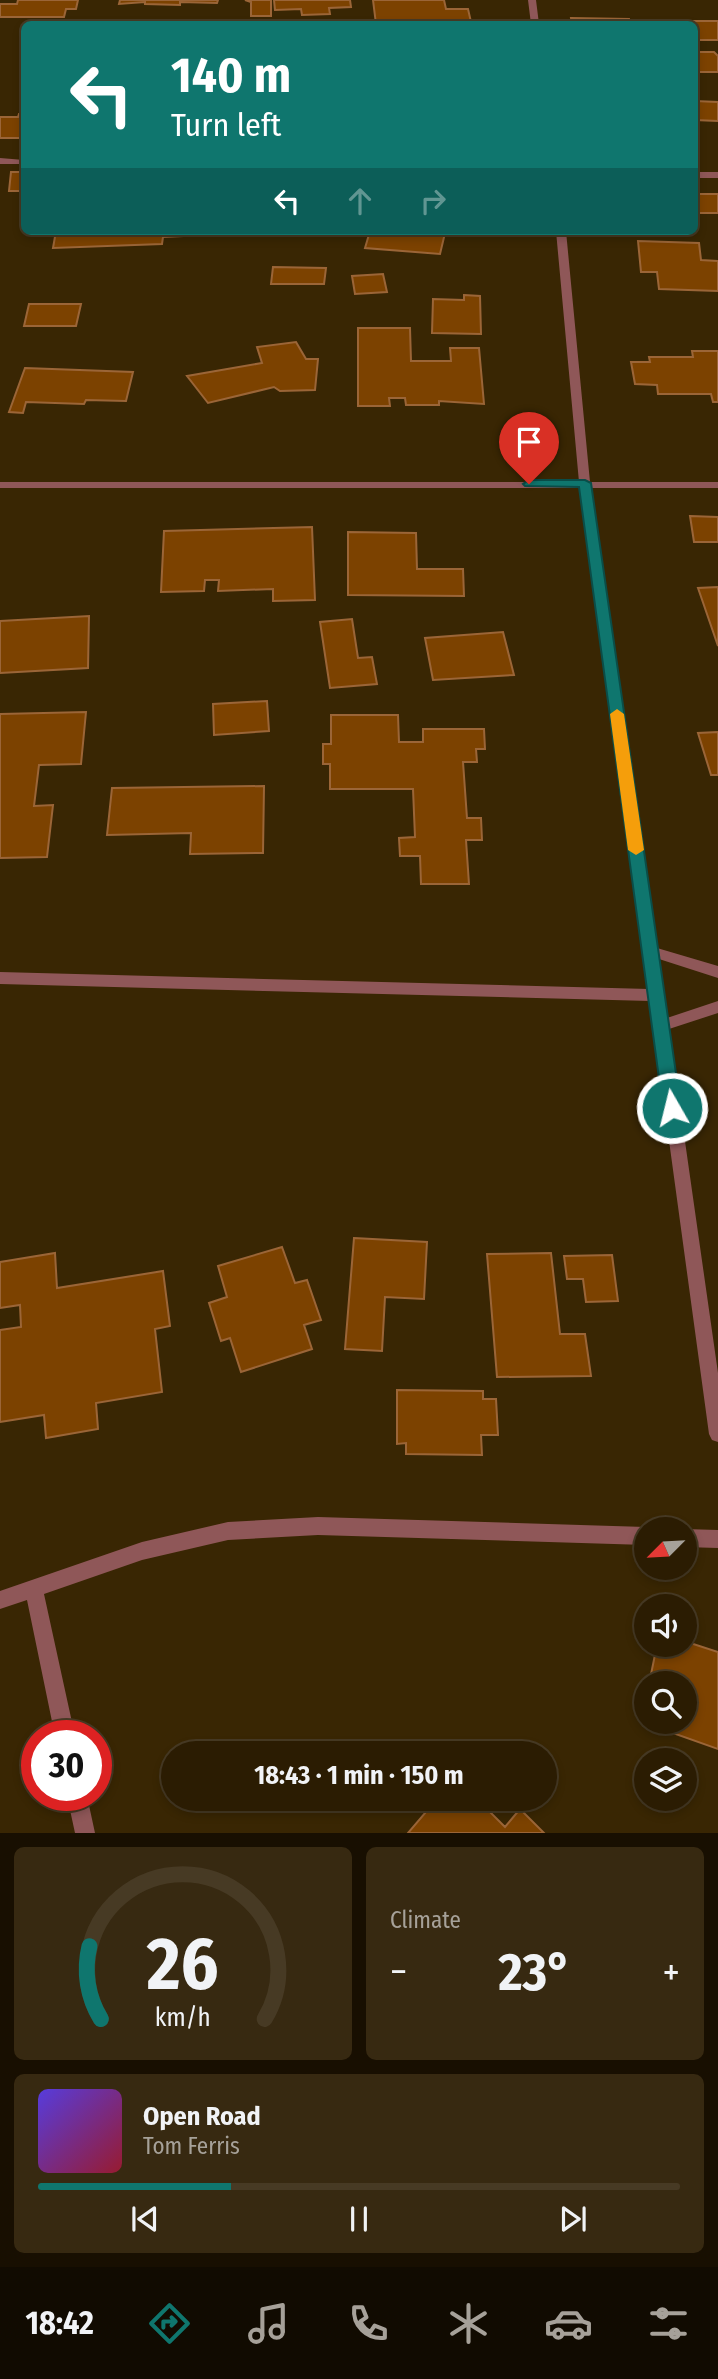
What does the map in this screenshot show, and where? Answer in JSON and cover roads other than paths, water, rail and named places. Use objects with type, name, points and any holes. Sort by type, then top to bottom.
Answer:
[{"type":"street","points":[[532,0],[535,21]]},
{"type":"street","points":[[0,161],[21,162]]},
{"type":"street","points":[[698,175],[718,175]]},
{"type":"street","points":[[561,235],[585,483],[718,1434]]},
{"type":"street","points":[[0,485],[718,485]]},
{"type":"street","points":[[650,951],[718,972]]},
{"type":"street","points":[[0,978],[657,995]]},
{"type":"street","points":[[661,1026],[718,1007]]},
{"type":"street","points":[[0,1600],[142,1551],[228,1531],[330,1526],[634,1536]]},
{"type":"street","points":[[697,1538],[718,1539]]},
{"type":"street","points":[[34,1589],[62,1720]]},
{"type":"street","points":[[80,1811],[85,1833]]}]
